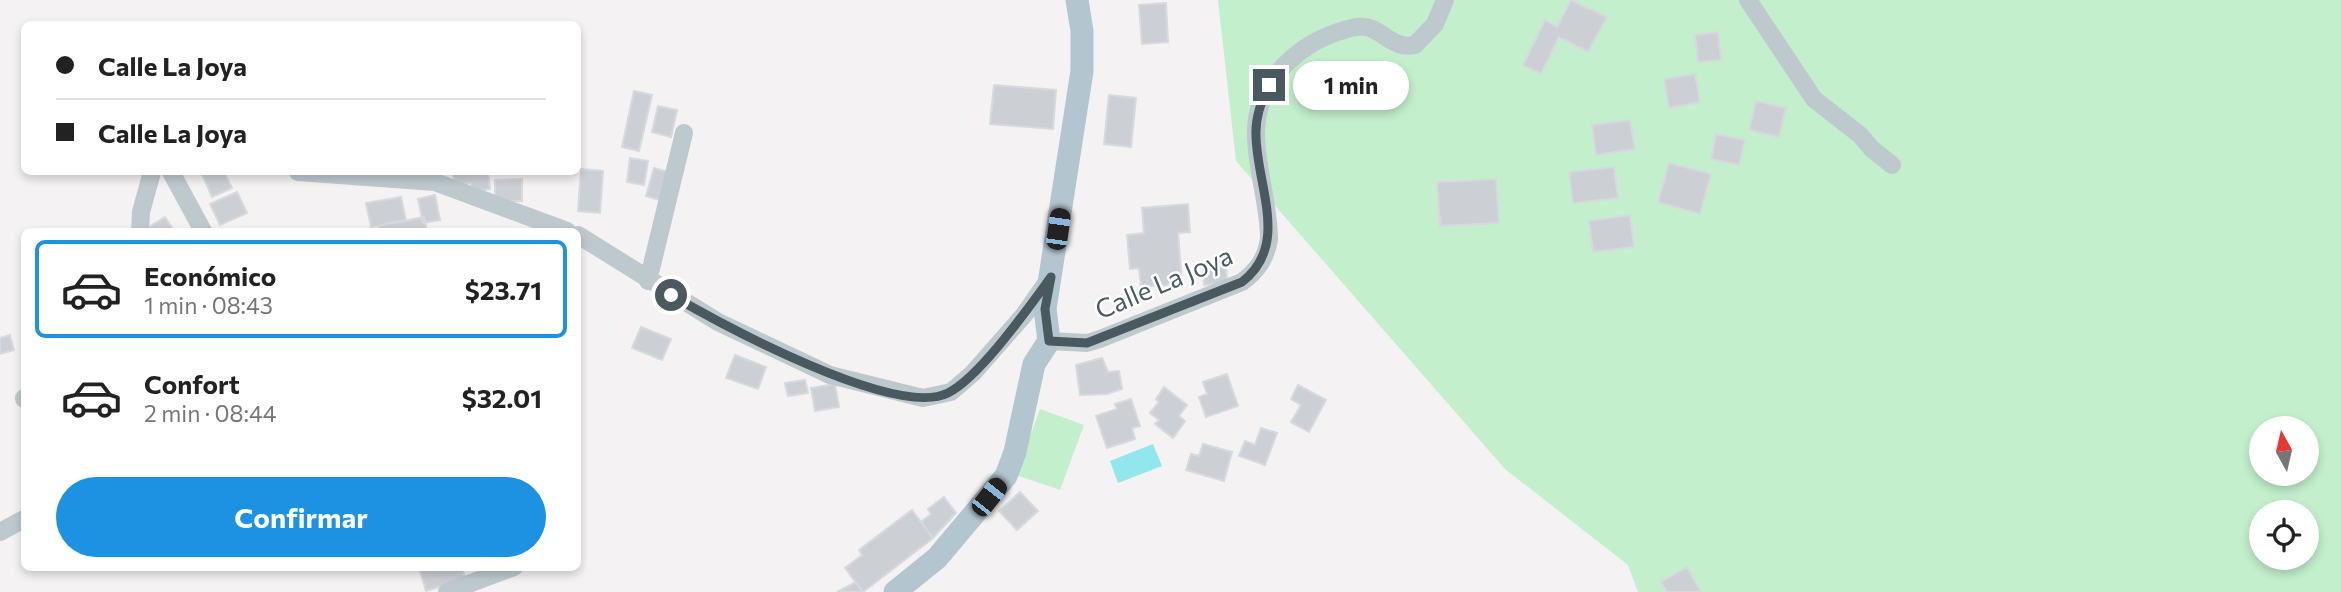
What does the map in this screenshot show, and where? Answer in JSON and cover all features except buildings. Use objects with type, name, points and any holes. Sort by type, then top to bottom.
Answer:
[{"type":"main road","points":[[894,592],[911,582],[937,558],[1006,476],[1015,452],[1034,364],[1049,341],[1045,309],[1082,71],[1082,31],[1076,0]]},
{"type":"street","name":"Calle La Joya","points":[[1049,341],[1078,343],[1100,339],[1242,282],[1251,275],[1265,257],[1269,239],[1257,123],[1263,97],[1276,73],[1286,62],[1313,44],[1356,27],[1374,29],[1401,47],[1415,46],[1435,24],[1445,0]]},
{"type":"street","points":[[1748,0],[1814,99],[1860,135],[1892,165]]},
{"type":"street","points":[[648,281],[684,133]]},
{"type":"street","points":[[140,228],[141,212],[151,175]]},
{"type":"street","points":[[173,175],[201,228]]},
{"type":"street","points":[[339,175],[435,182],[559,228]]},
{"type":"street","points":[[581,237],[718,323],[830,375],[923,398],[951,392],[973,373],[1024,314],[1051,277]]},
{"type":"street","points":[[0,532],[21,521]]},
{"type":"street","points":[[447,592],[503,571]]},
{"type":"green space","points":[[1218,0],[2341,0],[2341,592],[1638,592],[1628,565],[1505,469],[1236,161]]},
{"type":"green space","points":[[1040,409],[1084,425],[1060,490],[1016,475]]},
{"type":"water","points":[[1153,444],[1162,466],[1118,483],[1110,461]]},
{"type":"route","points":[[671,295],[718,323],[830,375],[905,395],[937,397],[951,392],[973,373],[1024,314],[1051,277],[1045,309],[1049,341],[1087,343],[1242,282],[1251,275],[1265,257],[1269,239],[1256,136],[1259,110],[1269,85]]}]
